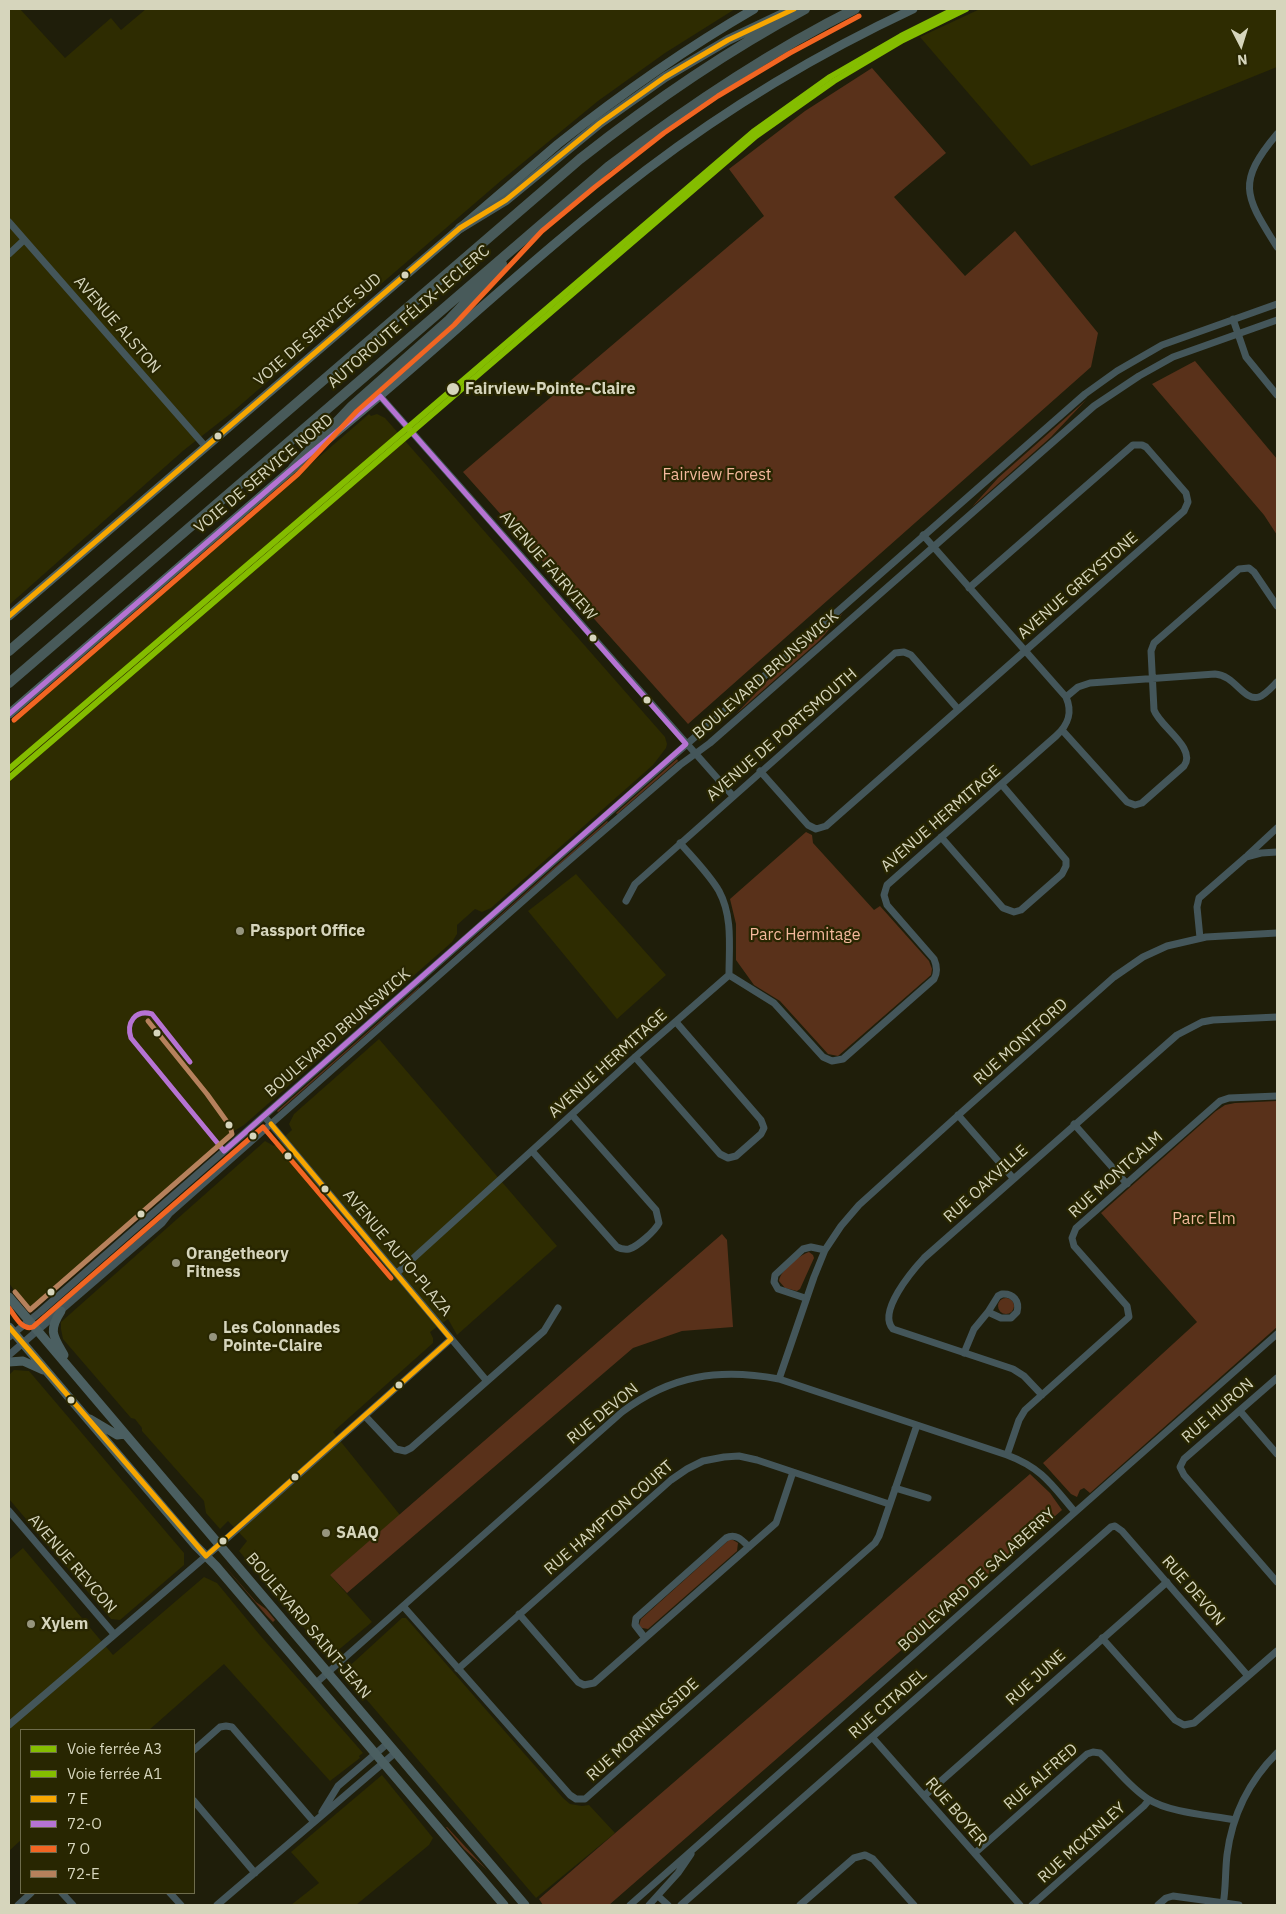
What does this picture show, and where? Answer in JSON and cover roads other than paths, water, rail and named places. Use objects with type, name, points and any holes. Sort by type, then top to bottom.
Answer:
[{"type":"highway","points":[[460,228],[506,200],[600,123],[670,74],[728,40],[794,9]]},
{"type":"highway","name":"AUTOROUTE FÉLIX-LECLERC","points":[[9,651],[593,149],[695,75],[758,35],[805,9]]},
{"type":"highway","name":"AUTOROUTE FÉLIX-LECLERC","points":[[9,682],[537,226],[608,167],[684,110],[760,62],[855,9]]},
{"type":"highway","points":[[293,468],[352,406],[449,320],[537,226]]},
{"type":"main road","name":"VOIE DE SERVICE SUD","points":[[9,616],[547,153],[610,103],[667,62],[754,9]]},
{"type":"main road","name":"VOIE DE SERVICE NORD","points":[[9,714],[293,468],[599,208],[675,148],[778,80],[843,44],[913,9]]},
{"type":"main road","name":"BOULEVARD SAINT-JEAN","points":[[9,1297],[525,1905]]},
{"type":"main road","points":[[61,1311],[54,1323],[53,1334],[77,1376]]},
{"type":"main road","name":"BOULEVARD SAINT-JEAN","points":[[11,1332],[23,1343],[316,1683],[504,1905]]},
{"type":"main road","points":[[9,1362],[23,1361],[46,1371]]},
{"type":"main road","points":[[84,1416],[110,1429],[117,1435],[125,1434]]},
{"type":"street","points":[[1277,134],[1255,164],[1248,190],[1257,215],[1277,247]]},
{"type":"street","name":"AVENUE ALSTON","points":[[9,222],[205,446]]},
{"type":"street","points":[[9,254],[24,240]]},
{"type":"street","name":"BOULEVARD BRUNSWICK","points":[[11,1332],[29,1321],[264,1116],[1074,403],[1100,382],[1162,345],[1277,304]]},
{"type":"street","points":[[1233,320],[1249,361],[1277,395]]},
{"type":"street","name":"BOULEVARD BRUNSWICK","points":[[9,1355],[557,871],[696,754],[1103,399],[1150,369],[1174,357],[1277,320]]},
{"type":"street","name":"AVENUE FAIRVIEW","points":[[380,396],[733,796]]},
{"type":"street","name":"AVENUE GREYSTONE","points":[[760,771],[808,825],[813,828],[823,828],[1184,512],[1188,502],[1186,493],[1146,448],[1142,445],[1133,445],[969,588]]},
{"type":"street","points":[[923,535],[1066,697],[1069,714],[1067,723],[1062,730],[1127,802],[1135,805],[1142,803],[1184,766],[1188,758],[1185,749],[1155,714],[1151,651],[1154,643],[1236,570],[1245,568],[1254,572],[1277,606]]},
{"type":"street","name":"AVENUE DE PORTSMOUTH","points":[[626,901],[635,884],[895,653],[900,652],[911,655],[958,709]]},
{"type":"street","points":[[1066,697],[1076,688],[1090,683],[1220,675],[1232,680],[1247,696],[1254,698],[1262,695],[1277,682]]},
{"type":"street","name":"AVENUE HERMITAGE","points":[[397,1273],[635,1057],[729,975],[774,1003],[823,1057],[832,1061],[843,1059],[934,979],[936,974],[934,959],[886,905],[884,895],[886,888],[890,882],[1062,730]]},
{"type":"street","points":[[941,837],[1004,908],[1010,912],[1021,910],[1062,874],[1065,870],[1066,860],[1002,785]]},
{"type":"street","points":[[1200,938],[1199,898],[1277,828]]},
{"type":"street","points":[[680,843],[713,882],[723,901],[729,928],[729,975]]},
{"type":"street","points":[[1246,857],[1253,854],[1277,852]]},
{"type":"street","name":"RUE MONTFORD","points":[[779,1379],[805,1298],[825,1250],[841,1226],[859,1204],[958,1115],[1128,966],[1143,957],[1167,946],[1200,938],[1277,933]]},
{"type":"street","name":"RUE OAKVILLE","points":[[1042,1395],[1019,1372],[898,1331],[890,1326],[888,1313],[905,1281],[924,1258],[1176,1035],[1202,1022],[1213,1020],[1277,1017]]},
{"type":"street","points":[[635,1057],[724,1157],[736,1156],[755,1140],[763,1131],[762,1120],[676,1022]]},
{"type":"street","name":"RUE MONTCALM","points":[[1007,1455],[1020,1417],[1129,1316],[1127,1306],[1076,1249],[1072,1241],[1076,1228],[1220,1101],[1229,1098],[1277,1096]]},
{"type":"street","points":[[532,1151],[617,1247],[625,1250],[631,1248],[647,1236],[658,1223],[656,1210],[572,1115]]},
{"type":"street","points":[[958,1115],[1013,1178]]},
{"type":"street","name":"AVENUE AUTO-PLAZA","points":[[264,1116],[486,1380]]},
{"type":"street","points":[[1074,1124],[1127,1184]]},
{"type":"street","points":[[805,1298],[778,1288],[774,1282],[774,1275],[802,1249],[825,1250]]},
{"type":"street","points":[[365,1416],[394,1447],[405,1451],[411,1448],[486,1380],[544,1331],[558,1308]]},
{"type":"street","points":[[964,1353],[974,1328],[988,1312]]},
{"type":"street","name":"BOULEVARD DE SALABERRY","points":[[630,1905],[1277,1334]]},
{"type":"street","points":[[9,1725],[219,1545],[451,1339]]},
{"type":"street","name":"RUE DEVON","points":[[316,1683],[615,1418],[646,1395],[672,1383],[712,1374],[743,1373],[779,1379],[1025,1462],[1037,1470],[1075,1512]]},
{"type":"street","name":"RUE HURON","points":[[1277,1378],[1184,1459],[1180,1467],[1184,1475],[1277,1582]]},
{"type":"street","points":[[1240,1411],[1277,1454]]},
{"type":"street","name":"RUE MORNINGSIDE","points":[[403,1606],[570,1796],[576,1799],[585,1799],[875,1543],[916,1425]]},
{"type":"street","name":"RUE HAMPTON COURT","points":[[458,1669],[671,1480],[687,1469],[714,1458],[732,1456],[756,1460],[889,1504]]},
{"type":"street","points":[[519,1614],[578,1682],[584,1685],[594,1683],[778,1520],[793,1472]]},
{"type":"street","points":[[895,1488],[928,1498]]},
{"type":"street","name":"AVENUE REVCON","points":[[9,1511],[114,1634]]},
{"type":"street","name":"RUE DEVON","points":[[1115,1526],[1122,1531],[1248,1676]]},
{"type":"street","name":"RUE CITADEL","points":[[681,1905],[1104,1531],[1115,1526]]},
{"type":"street","points":[[645,1638],[634,1625],[636,1618],[726,1538],[738,1537],[749,1547]]},
{"type":"street","name":"RUE JUNE","points":[[924,1796],[1167,1582]]},
{"type":"street","points":[[1102,1638],[1175,1720],[1184,1725],[1194,1723],[1277,1651]]},
{"type":"street","points":[[195,1749],[220,1727],[232,1728],[317,1819]]},
{"type":"street","name":"RUE BOYER","points":[[872,1737],[1020,1905]]},
{"type":"street","points":[[317,1819],[336,1788],[388,1743]]},
{"type":"street","points":[[217,1905],[396,1752]]},
{"type":"street","name":"RUE ALFRED","points":[[974,1853],[1090,1752],[1100,1753],[1129,1784],[1148,1800],[1172,1808],[1235,1820]]},
{"type":"street","points":[[1224,1904],[1227,1856],[1235,1820],[1244,1798],[1255,1779],[1277,1754]]},
{"type":"street","name":"RUE MCKINLEY","points":[[1032,1905],[1144,1806],[1148,1800]]},
{"type":"street","points":[[195,1802],[254,1873]]},
{"type":"street","name":"BOULEVARD DE SALABERRY","points":[[649,1905],[696,1848]]},
{"type":"street","points":[[800,1905],[854,1858],[865,1855],[873,1859],[914,1905]]},
{"type":"street","points":[[18,1905],[30,1894]]},
{"type":"street","points":[[63,1894],[73,1905]]},
{"type":"street","points":[[171,1894],[181,1905]]},
{"type":"street","points":[[658,1896],[668,1905]]},
{"type":"street","points":[[1158,1905],[1166,1898],[1173,1896],[1239,1905]]},
{"type":"rail line","name":"A1","points":[[9,769],[753,132],[830,77],[901,36],[955,9]]},
{"type":"rail line","name":"A3","points":[[9,778],[756,136],[834,81],[903,40],[966,9]]},
{"type":"place","name":"Fairview-Pointe-Claire","points":[[453,389]]},
{"type":"place","name":"Passport Office","points":[[240,931]]},
{"type":"place","name":"Orangetheory Fitness","points":[[176,1263]]},
{"type":"place","name":"Les Colonnades Pointe-Claire","points":[[213,1337]]},
{"type":"place","name":"SAAQ","points":[[326,1533]]},
{"type":"place","name":"Xylem","points":[[31,1624]]},
{"type":"park label","name":"Fairview Forest","points":[[717,475]]},
{"type":"park label","name":"Parc Hermitage","points":[[805,935]]},
{"type":"park label","name":"Parc Elm","points":[[1204,1219]]}]
